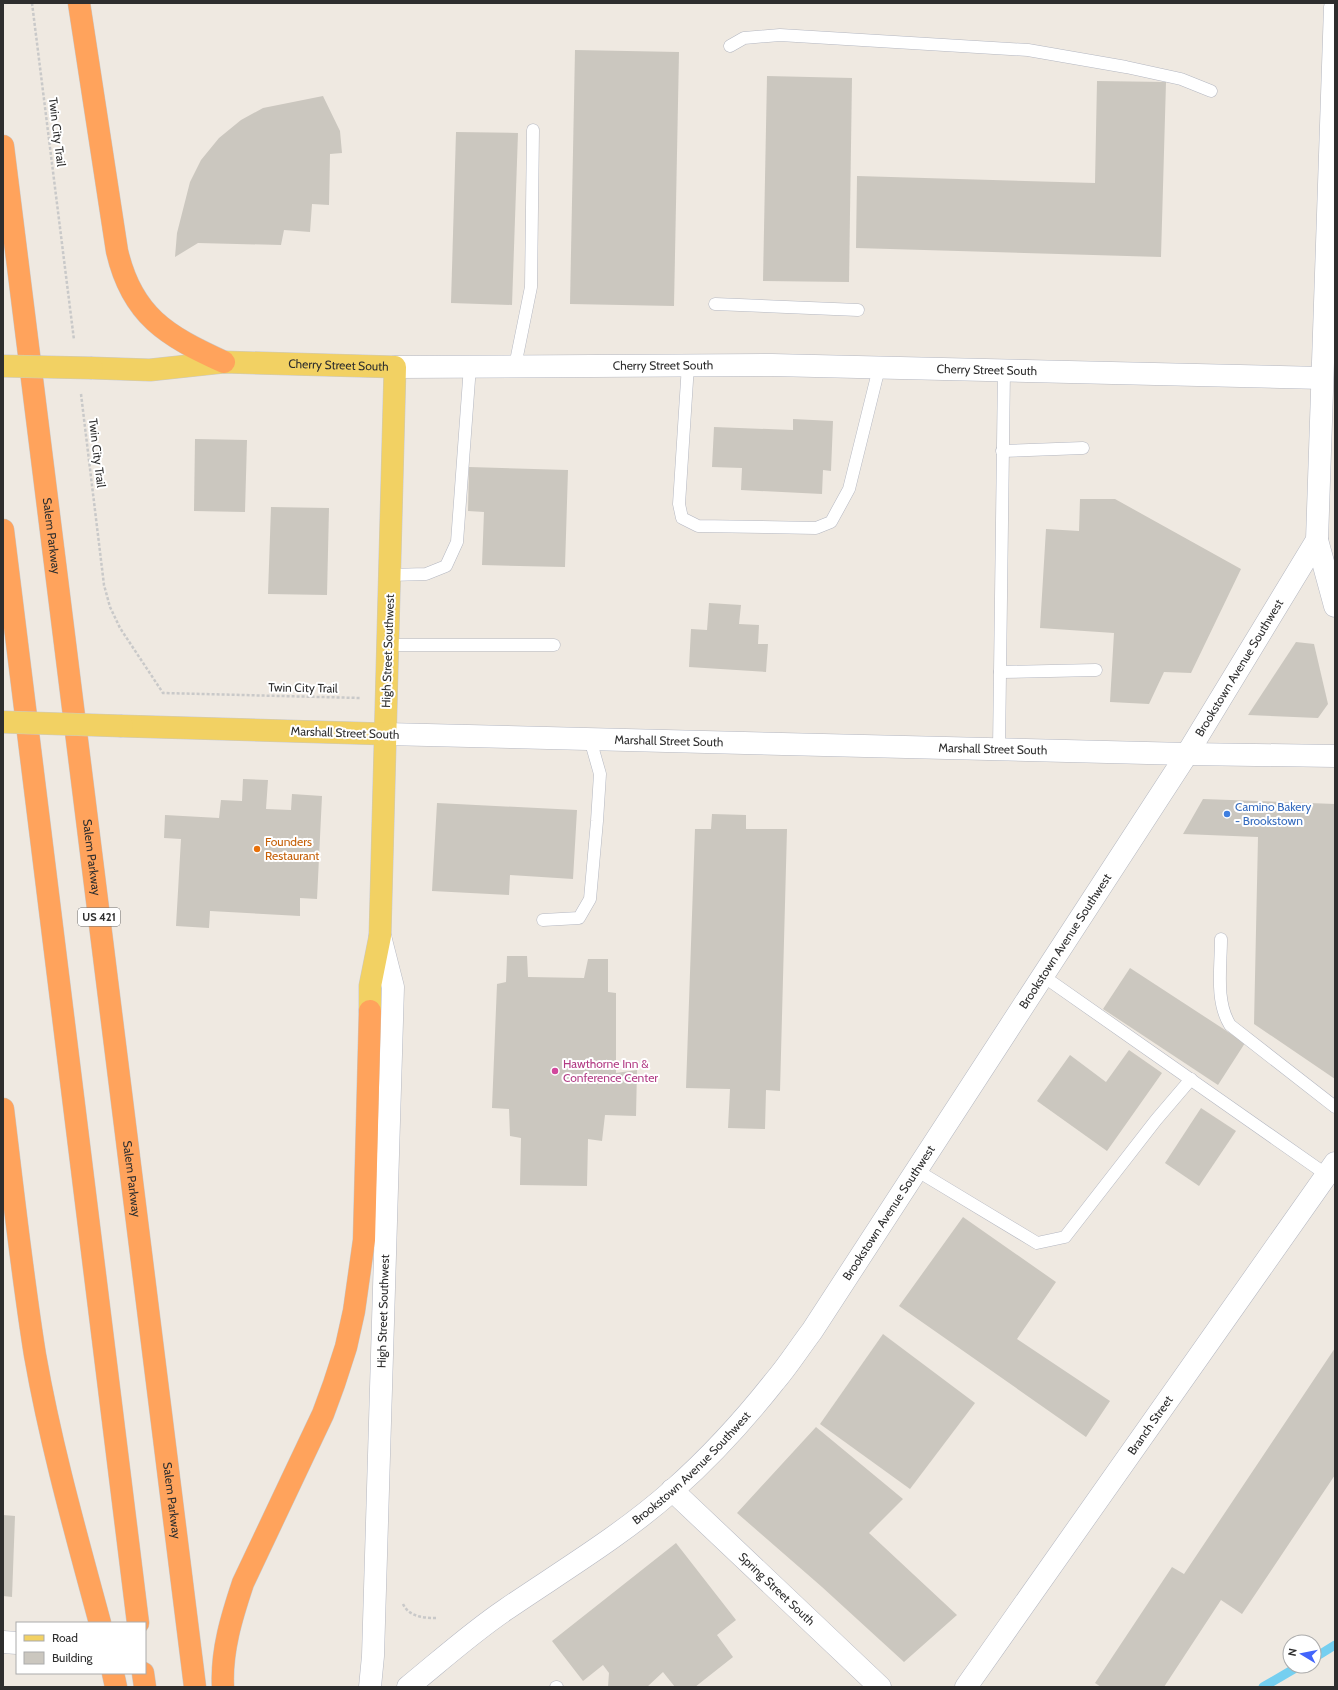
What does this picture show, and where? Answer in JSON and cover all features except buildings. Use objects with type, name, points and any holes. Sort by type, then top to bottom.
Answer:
[{"type":"highway","points":[[79,3],[121,271],[141,307],[155,322],[189,346],[224,362]]},
{"type":"highway","name":"Salem Parkway","points":[[3,146],[195,1687]]},
{"type":"highway","points":[[3,530],[138,1622]]},
{"type":"highway","points":[[223,1687],[222,1671],[227,1638],[243,1583],[323,1414],[346,1347],[355,1304],[364,1240],[370,1011]]},
{"type":"highway","points":[[3,1109],[36,1356],[66,1499],[100,1622]]},
{"type":"highway","points":[[113,1674],[116,1687]]},
{"type":"highway","points":[[143,1674],[145,1687]]},
{"type":"main road","name":"Cherry Street South","points":[[3,366],[150,370],[224,362],[395,366]]},
{"type":"main road","name":"High Street Southwest","points":[[370,1011],[370,986],[380,936],[395,366]]},
{"type":"main road","name":"Marshall Street South","points":[[3,722],[386,734]]},
{"type":"street","name":"Brookstown Avenue Southwest","points":[[408,1687],[504,1610],[583,1558],[626,1527],[672,1490],[726,1437],[774,1382],[812,1331],[1187,754],[1317,540],[1335,7]]},
{"type":"street","name":"Cherry Street South","points":[[395,366],[772,365],[1322,378]]},
{"type":"street","points":[[1317,540],[1335,606]]},
{"type":"street","name":"Marshall Street South","points":[[386,734],[1187,754],[1335,756]]},
{"type":"street","name":"High Street Southwest","points":[[370,1687],[373,1656],[382,1394],[393,987],[380,936]]},
{"type":"street","name":"Branch Street","points":[[966,1687],[1331,1169]]},
{"type":"street","name":"Spring Street South","points":[[672,1490],[880,1687]]},
{"type":"street","points":[[3,1642],[16,1643]]},
{"type":"lane","points":[[730,46],[744,38],[780,35],[1028,50],[1140,70],[1181,79],[1211,91]]},
{"type":"lane","points":[[515,366],[524,314],[531,287],[533,130]]},
{"type":"lane","points":[[715,304],[858,310]]},
{"type":"lane","points":[[688,365],[679,504],[682,518],[698,526],[816,528],[831,522],[848,489],[879,368]]},
{"type":"lane","points":[[390,575],[426,574],[446,566],[457,542],[470,366]]},
{"type":"lane","points":[[999,749],[1004,370]]},
{"type":"lane","points":[[1002,451],[1083,448]]},
{"type":"lane","points":[[388,645],[554,646]]},
{"type":"lane","points":[[1000,672],[1096,670]]},
{"type":"lane","points":[[543,920],[579,918],[590,899],[600,774],[590,739]]},
{"type":"lane","points":[[1221,939],[1221,1002],[1224,1016],[1230,1025],[1335,1107]]},
{"type":"lane","points":[[1043,976],[1190,1079],[1331,1169]]},
{"type":"lane","points":[[916,1170],[1037,1242],[1065,1237],[1156,1120],[1190,1079]]},
{"type":"path","name":"Twin City Trail","points":[[32,3],[74,342]]},
{"type":"path","name":"Twin City Trail","points":[[80,389],[104,585],[110,607],[120,628],[163,693],[362,698]]},
{"type":"waterway","points":[[1322,1653],[1335,1645]]},
{"type":"waterway","points":[[1263,1687],[1285,1674]]},
{"type":"place","name":"Camino Bakery - Brookstown","points":[[1227,814]]},
{"type":"place","name":"Founders Restaurant","points":[[257,849]]},
{"type":"place","name":"Hawthorne Inn & Conference Center","points":[[555,1071]]}]
